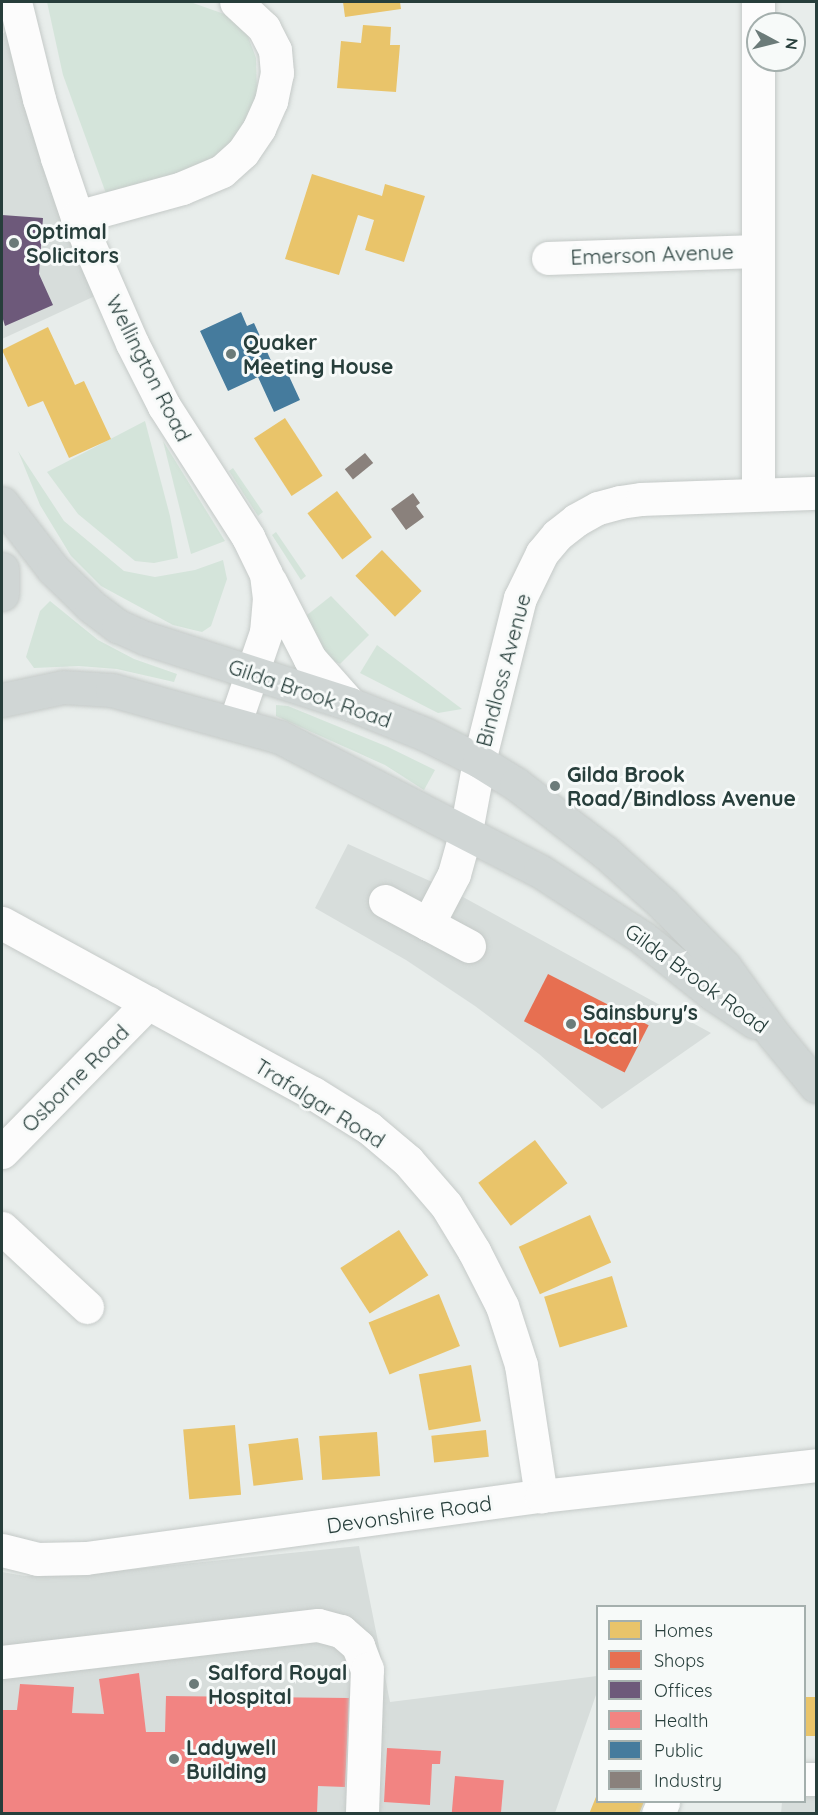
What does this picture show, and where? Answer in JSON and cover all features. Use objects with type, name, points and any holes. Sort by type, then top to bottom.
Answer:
[{"type":"main road","name":"Gilda Brook Road","points":[[2,502],[53,569],[91,606],[118,626],[145,638],[350,704],[425,734],[479,761],[516,784],[605,852],[663,904],[724,966],[774,1035]]},
{"type":"main road","points":[[2,569],[2,594]]},
{"type":"main road","name":"Gilda Brook Road","points":[[2,700],[52,689],[87,687],[142,697],[235,722],[280,737],[540,871],[616,919],[714,994],[774,1035]]},
{"type":"main road","points":[[774,1035],[816,1086]]},
{"type":"street","name":"Wellington Road","points":[[15,2],[39,99],[77,217],[132,343],[164,406],[248,537],[266,574],[268,616],[253,672],[235,722]]},
{"type":"street","points":[[758,2],[756,251],[758,494]]},
{"type":"street","points":[[77,217],[182,188],[222,171],[243,152],[259,128],[271,101],[277,73],[275,50],[264,28],[241,3]]},
{"type":"street","name":"Emerson Avenue","points":[[548,258],[756,251]]},
{"type":"street","name":"Bindloss Avenue","points":[[428,924],[454,874],[466,831],[479,761],[520,598],[535,564],[557,535],[576,519],[620,502],[816,493]]},
{"type":"street","points":[[266,574],[310,659],[350,704]]},
{"type":"street","points":[[385,901],[469,946]]},
{"type":"street","name":"Trafalgar Road","points":[[2,923],[313,1093],[369,1128],[408,1161],[446,1205],[474,1251],[502,1306],[521,1365],[541,1496]]},
{"type":"street","name":"Osborne Road","points":[[2,1152],[148,1003]]},
{"type":"street","points":[[2,1228],[87,1307]]},
{"type":"street","name":"Devonshire Road","points":[[2,1550],[37,1559],[86,1558],[541,1496],[816,1465]]},
{"type":"street","points":[[2,1662],[318,1625],[341,1631],[358,1646],[367,1670],[362,1814]]},
{"type":"shaded area","points":[[47,2],[193,3],[227,15],[246,31],[256,58],[257,94],[246,126],[224,161],[108,199],[63,75]]},
{"type":"shaded area","points":[[18,24],[108,290],[2,339],[2,34]]},
{"type":"shaded area","points":[[145,421],[170,516],[178,558],[154,563],[135,561],[78,514],[47,472]]},
{"type":"shaded area","points":[[163,441],[225,541],[191,554]]},
{"type":"shaded area","points":[[18,451],[64,521],[124,571],[155,577],[195,570],[223,560],[227,579],[211,626],[202,632],[173,625],[101,586],[71,556],[40,505]]},
{"type":"shaded area","points":[[233,468],[263,512],[258,516],[229,471]]},
{"type":"shaded area","points":[[276,532],[306,576],[301,580],[272,535]]},
{"type":"shaded area","points":[[331,596],[369,635],[340,664],[321,655],[313,641],[307,615]]},
{"type":"shaded area","points":[[50,601],[98,640],[134,659],[177,674],[174,682],[117,669],[79,666],[34,668],[26,657],[40,611]]},
{"type":"shaded area","points":[[377,645],[462,709],[438,713],[360,673]]},
{"type":"shaded area","points":[[276,705],[288,706],[388,747],[435,770],[424,790],[385,765],[276,716]]},
{"type":"shaded area","points":[[348,844],[452,891],[711,1033],[602,1109],[539,1054],[475,1006],[406,960],[315,908]]},
{"type":"shaded area","name":"Salford Royal Hospital","points":[[359,1546],[390,1702],[596,1676],[596,1695],[555,1813],[2,1813],[2,1572],[25,1576],[86,1574]]},
{"type":"shaded area","points":[[806,1780],[816,1780],[816,1813],[781,1814],[782,1803],[806,1803]]},
{"type":"building: Homes","points":[[343,2],[400,2],[401,9],[345,17]]},
{"type":"building: Homes","points":[[363,25],[391,27],[390,45],[400,45],[396,92],[337,88],[341,41],[361,43]]},
{"type":"building: Homes","points":[[312,174],[382,196],[385,184],[425,196],[404,262],[365,250],[374,220],[358,215],[339,275],[285,259]]},
{"type":"building: Homes","points":[[48,327],[75,385],[84,381],[111,439],[69,458],[43,401],[28,407],[2,350]]},
{"type":"building: Homes","points":[[285,418],[323,476],[292,496],[254,438]]},
{"type":"building: Homes","points":[[337,491],[372,537],[342,560],[307,513]]},
{"type":"building: Homes","points":[[382,550],[422,591],[395,617],[355,576]]},
{"type":"building: Homes","points":[[535,1140],[567,1183],[511,1226],[478,1183]]},
{"type":"building: Homes","points":[[590,1215],[611,1263],[540,1294],[519,1247]]},
{"type":"building: Homes","points":[[399,1230],[428,1275],[370,1313],[340,1268]]},
{"type":"building: Homes","points":[[612,1276],[627,1327],[560,1347],[544,1297]]},
{"type":"building: Homes","points":[[439,1294],[460,1346],[390,1374],[369,1322]]},
{"type":"building: Homes","points":[[471,1365],[481,1421],[429,1430],[419,1374]]},
{"type":"building: Homes","points":[[235,1425],[241,1495],[189,1499],[183,1430]]},
{"type":"building: Homes","points":[[486,1430],[489,1457],[434,1463],[431,1436]]},
{"type":"building: Homes","points":[[377,1432],[380,1476],[322,1480],[319,1436]]},
{"type":"building: Homes","points":[[298,1438],[303,1480],[253,1486],[248,1444]]},
{"type":"building: Homes","points":[[806,1697],[816,1697],[816,1736],[806,1736]]},
{"type":"building: Homes","points":[[596,1797],[596,1803],[644,1803],[639,1814],[589,1814]]},
{"type":"building: Shops","points":[[548,974],[649,1025],[625,1073],[524,1021]]},
{"type":"building: Offices","points":[[2,215],[43,218],[39,274],[53,305],[5,326],[2,316]]},
{"type":"building: Health","name":"Ladywell Building","points":[[139,1673],[146,1732],[165,1732],[166,1696],[349,1698],[345,1787],[318,1786],[317,1814],[2,1814],[2,1710],[17,1710],[20,1684],[74,1687],[72,1713],[104,1714],[99,1679]]},
{"type":"building: Health","points":[[387,1748],[441,1751],[440,1764],[432,1764],[430,1805],[384,1802]]},
{"type":"building: Health","points":[[455,1776],[504,1780],[501,1814],[452,1814]]},
{"type":"building: Public","points":[[241,312],[247,326],[254,323],[273,365],[282,361],[300,400],[274,412],[258,377],[228,391],[200,331]]},
{"type":"building: Industry","points":[[365,453],[373,463],[353,479],[345,469]]},
{"type":"building: Industry","points":[[413,493],[420,503],[416,506],[424,517],[406,530],[391,509]]},
{"type":"place","name":"Optimal Solicitors","points":[[14,243]]},
{"type":"place","name":"Quaker Meeting House","points":[[231,354]]},
{"type":"place","name":"Gilda Brook Road/Bindloss Avenue","points":[[555,786]]},
{"type":"place","name":"Sainsbury's Local","points":[[571,1024]]},
{"type":"place","name":"Salford Royal Hospital","points":[[194,1684]]},
{"type":"place","name":"Ladywell Building","points":[[174,1759]]}]
